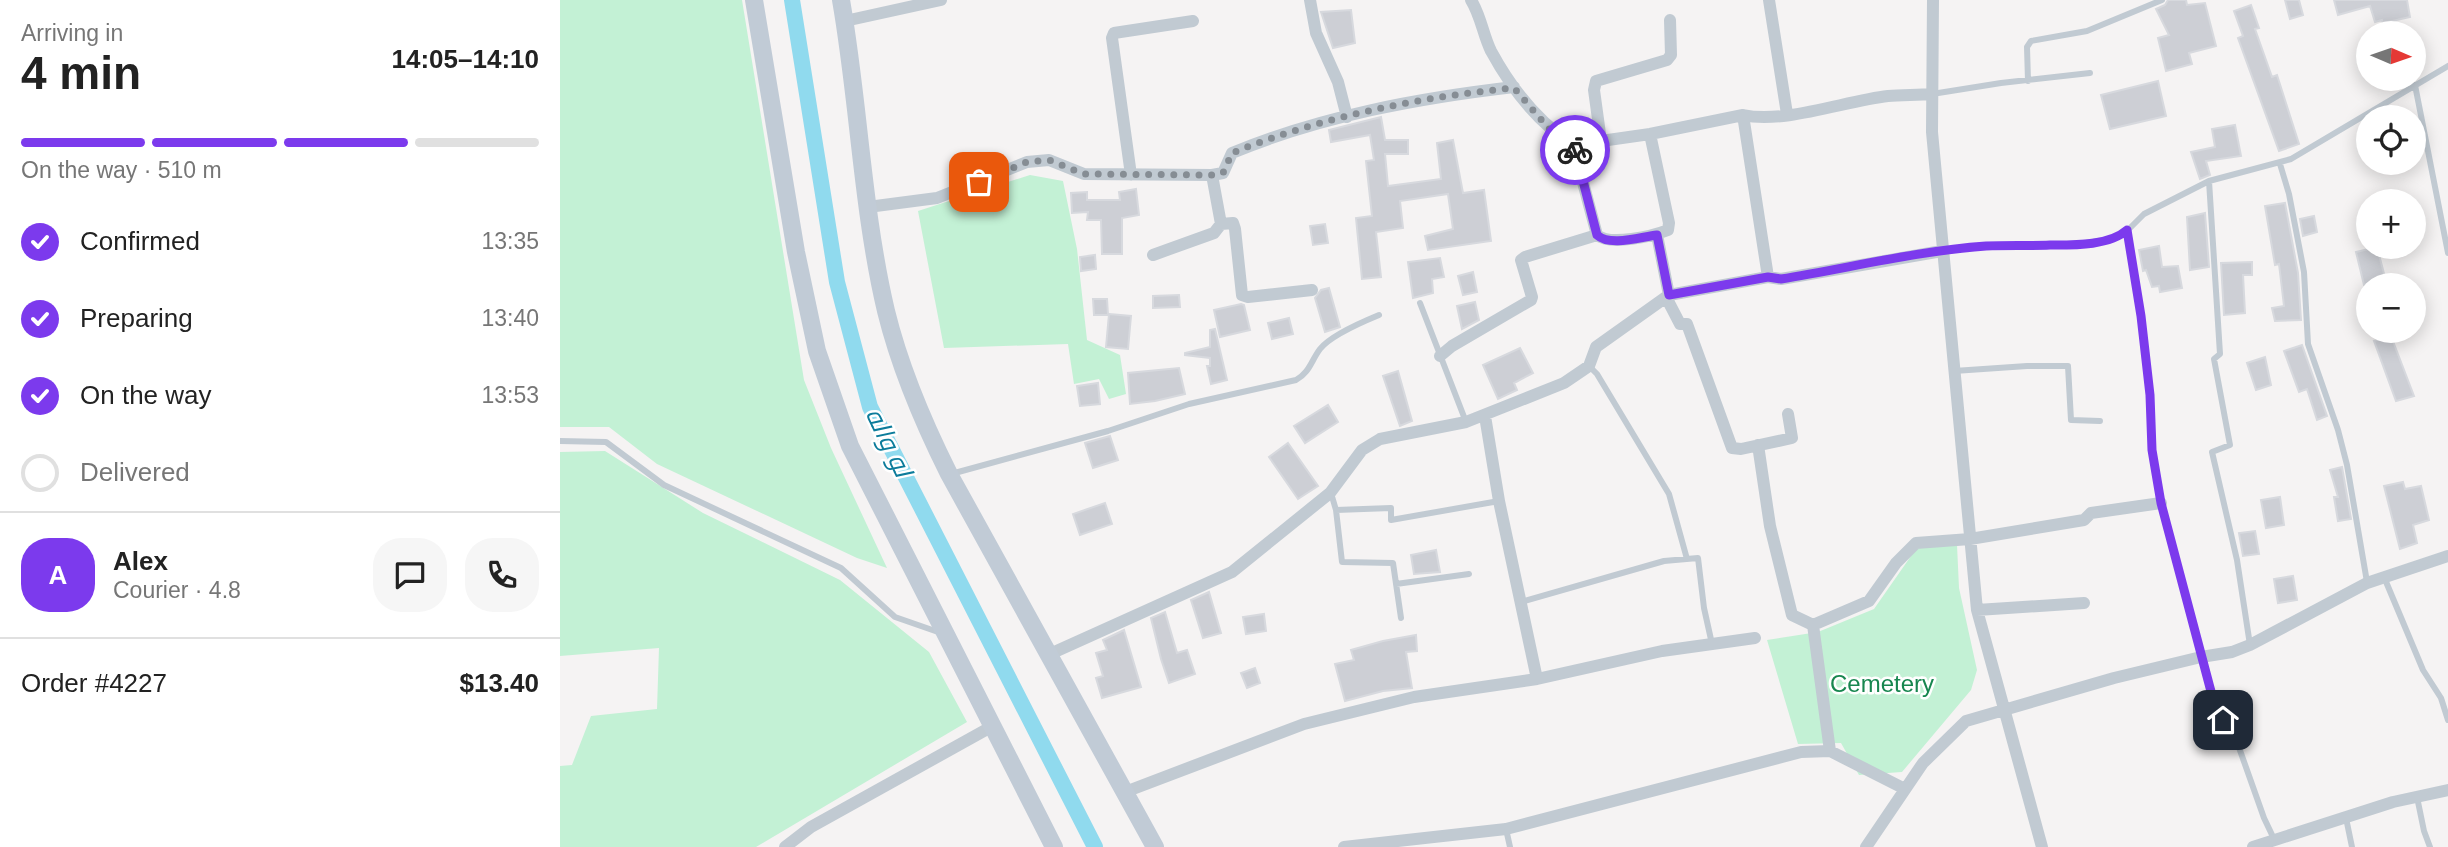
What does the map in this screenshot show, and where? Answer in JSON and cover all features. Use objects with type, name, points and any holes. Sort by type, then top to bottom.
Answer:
[{"type":"street","points":[[754,0],[796,252],[817,351],[850,446],[1054,847]]},
{"type":"street","points":[[841,0],[868,207],[886,310],[923,422],[949,474],[1156,847]]},
{"type":"street","points":[[845,21],[941,0]]},
{"type":"street","points":[[1310,0],[1316,33],[1338,82],[1347,117]]},
{"type":"street","points":[[1471,0],[1479,13],[1490,49],[1514,88],[1551,131],[1573,145],[1650,134],[1743,115],[1755,118],[1888,96],[1932,94]]},
{"type":"street","points":[[1769,0],[1787,114]]},
{"type":"street","points":[[1933,0],[1932,132],[1977,610],[2042,847]]},
{"type":"street","points":[[1601,141],[1594,90],[1596,81],[1667,60],[1671,55],[1670,20]]},
{"type":"street","points":[[1131,175],[1112,38],[1114,33],[1193,21]]},
{"type":"street","points":[[868,207],[937,198],[1027,162],[1049,160],[1084,174],[1223,173],[1232,153],[1260,141],[1347,117],[1463,93],[1514,88]]},
{"type":"street","points":[[1743,115],[1768,277]]},
{"type":"street","points":[[1573,145],[1597,235],[1603,240],[1657,235],[1668,230],[1669,223],[1650,134]]},
{"type":"street","points":[[1153,255],[1220,229],[1212,175]]},
{"type":"street","points":[[1221,224],[1233,223],[1236,229],[1242,295],[1248,297],[1312,290]]},
{"type":"street","points":[[1440,356],[1452,346],[1531,300],[1521,260],[1597,235]]},
{"type":"street","points":[[1657,235],[1667,296],[1680,324],[1687,324],[1732,448],[1736,450],[1792,438],[1788,414]]},
{"type":"street","points":[[1050,654],[1233,572],[1331,493],[1362,450],[1380,439],[1466,422],[1564,383],[1588,366],[1596,347],[1667,296],[1768,277],[1781,279],[1942,251]]},
{"type":"street","points":[[1485,416],[1499,501],[1537,679]]},
{"type":"street","points":[[1758,446],[1770,526],[1792,615],[1813,625],[1869,601],[1896,563],[1916,542],[1970,539],[2084,520],[2091,513],[2161,503]]},
{"type":"street","points":[[1866,847],[1923,763],[1966,721],[2202,657],[2232,652],[2367,583],[2448,556]]},
{"type":"street","points":[[1977,610],[2084,603]]},
{"type":"street","points":[[1813,625],[1830,751]]},
{"type":"street","points":[[1125,792],[1304,724],[1414,697],[1537,679],[1662,652],[1755,638]]},
{"type":"street","points":[[785,847],[811,827],[991,727]]},
{"type":"street","points":[[1345,847],[1507,829],[1801,752],[1830,751],[1905,789]]},
{"type":"street","points":[[2253,847],[2346,816],[2448,790]]},
{"type":"lane","points":[[2028,81],[2027,47],[2031,41],[2087,31],[2162,0]]},
{"type":"lane","points":[[2426,79],[2448,66]]},
{"type":"lane","points":[[1932,94],[2090,73]]},
{"type":"lane","points":[[1942,251],[1987,246],[2068,245],[2113,239],[2144,214],[2209,181],[2280,164],[2405,91]]},
{"type":"lane","points":[[2416,91],[2448,253]]},
{"type":"lane","points":[[2280,164],[2289,194],[2304,272],[2308,344],[2338,430],[2347,465],[2367,583]]},
{"type":"lane","points":[[2209,181],[2220,354],[2214,359],[2230,444],[2212,452],[2237,560],[2250,645]]},
{"type":"lane","points":[[2127,230],[2141,316],[2150,395],[2152,450],[2161,503],[2213,699],[2223,720],[2231,725],[2274,839]]},
{"type":"lane","points":[[1420,303],[1466,422]]},
{"type":"lane","points":[[949,474],[1108,431],[1189,404],[1296,380],[1305,375],[1320,349],[1330,340],[1379,315]]},
{"type":"lane","points":[[1588,366],[1598,374],[1670,494],[1688,559]]},
{"type":"lane","points":[[1954,371],[2067,366],[2071,420],[2100,421]]},
{"type":"lane","points":[[560,441],[606,442],[664,485],[841,568],[895,617],[946,635]]},
{"type":"lane","points":[[1331,493],[1336,510],[1342,562],[1393,563],[1401,618]]},
{"type":"lane","points":[[1336,510],[1391,508],[1391,520],[1499,501]]},
{"type":"lane","points":[[1521,602],[1653,564],[1698,558],[1704,608],[1712,644]]},
{"type":"lane","points":[[1396,584],[1469,574]]},
{"type":"lane","points":[[2384,576],[2423,670],[2441,698],[2448,720]]},
{"type":"lane","points":[[2417,797],[2430,847]]},
{"type":"lane","points":[[2346,816],[2352,847]]},
{"type":"lane","points":[[1507,829],[1510,847]]},
{"type":"green space","points":[[560,0],[742,0],[804,380],[831,448],[887,568],[857,558],[657,464],[609,427],[560,427]]},
{"type":"green space","points":[[1030,175],[1063,181],[1077,249],[1087,340],[1120,355],[1126,394],[1109,399],[1099,379],[1074,384],[1068,344],[944,348],[918,211]]},
{"type":"green space","points":[[605,451],[703,513],[840,580],[929,652],[967,722],[756,847],[560,847],[560,766],[572,765],[591,716],[657,709],[659,648],[560,656],[560,452]]},
{"type":"green space","name":"Cemetery","points":[[1957,545],[1959,588],[1977,670],[1971,690],[1902,772],[1859,775],[1841,743],[1798,744],[1767,640],[1818,632],[1874,609],[1918,546]]},
{"type":"building","points":[[2168,0],[2186,0],[2187,5],[2205,3],[2216,46],[2189,53],[2192,64],[2166,71],[2158,38],[2169,35],[2156,9],[2165,5]]},
{"type":"building","points":[[2285,0],[2299,0],[2303,15],[2290,19]]},
{"type":"building","points":[[2334,0],[2407,0],[2410,17],[2375,21],[2370,6],[2338,15]]},
{"type":"building","points":[[2251,5],[2259,28],[2255,29],[2272,77],[2277,75],[2299,144],[2279,151],[2238,38],[2243,36],[2234,11]]},
{"type":"building","points":[[1351,10],[1355,43],[1333,48],[1321,12]]},
{"type":"building","points":[[2158,81],[2166,116],[2110,129],[2101,95]]},
{"type":"building","points":[[1381,117],[1385,140],[1408,140],[1408,154],[1385,154],[1388,186],[1441,179],[1437,143],[1453,140],[1463,193],[1484,190],[1491,241],[1428,250],[1425,236],[1453,229],[1448,194],[1400,201],[1403,228],[1376,232],[1381,277],[1362,279],[1356,218],[1372,216],[1366,161],[1374,160],[1370,135],[1331,142],[1329,130]]},
{"type":"building","points":[[2235,125],[2241,156],[2206,161],[2210,175],[2200,179],[2191,152],[2215,147],[2212,129]]},
{"type":"building","points":[[1136,189],[1139,215],[1122,218],[1122,254],[1102,254],[1101,220],[1087,220],[1088,212],[1072,213],[1071,193],[1087,192],[1087,200],[1120,200],[1119,192]]},
{"type":"building","points":[[2285,203],[2298,273],[2301,320],[2275,321],[2272,308],[2284,306],[2279,264],[2275,265],[2265,206]]},
{"type":"building","points":[[2205,213],[2209,267],[2190,270],[2187,217]]},
{"type":"building","points":[[2314,216],[2317,232],[2303,236],[2300,219]]},
{"type":"building","points":[[1325,224],[1328,243],[1313,245],[1310,226]]},
{"type":"building","points":[[2159,246],[2162,267],[2178,266],[2182,288],[2160,292],[2159,286],[2152,287],[2146,270],[2143,271],[2139,250]]},
{"type":"building","points":[[1095,255],[1096,269],[1081,271],[1080,257]]},
{"type":"building","points":[[1440,258],[1444,277],[1432,279],[1433,293],[1413,298],[1408,262]]},
{"type":"building","points":[[2358,259],[2380,259],[2384,273],[2361,273]]},
{"type":"building","points":[[2252,262],[2252,275],[2243,275],[2245,313],[2224,315],[2221,263]]},
{"type":"building","points":[[1473,272],[1477,292],[1463,295],[1458,276]]},
{"type":"building","points":[[1329,288],[1340,327],[1325,332],[1315,298],[1321,290]]},
{"type":"building","points":[[1179,295],[1180,307],[1153,308],[1153,296]]},
{"type":"building","points":[[1093,299],[1107,299],[1108,315],[1094,315]]},
{"type":"building","points":[[1475,302],[1479,320],[1462,329],[1457,306]]},
{"type":"building","points":[[1244,305],[1250,330],[1220,337],[1214,310]]},
{"type":"building","points":[[1109,314],[1131,316],[1128,349],[1106,347]]},
{"type":"building","points":[[1289,318],[1293,334],[1272,339],[1268,323]]},
{"type":"building","points":[[1215,329],[1227,380],[1211,384],[1207,366],[1210,366],[1210,358],[1185,353],[1210,347],[1210,330]]},
{"type":"building","points":[[2375,343],[2394,343],[2414,396],[2396,401]]},
{"type":"building","points":[[2302,345],[2327,416],[2317,420],[2307,389],[2299,392],[2284,351]]},
{"type":"building","points":[[1520,348],[1533,373],[1514,383],[1517,390],[1498,399],[1483,365]]},
{"type":"building","points":[[2265,357],[2271,385],[2256,390],[2247,363]]},
{"type":"building","points":[[1179,368],[1185,394],[1130,404],[1128,373]]},
{"type":"building","points":[[1398,371],[1412,421],[1400,426],[1383,376]]},
{"type":"building","points":[[1098,383],[1100,404],[1080,406],[1077,386]]},
{"type":"building","points":[[1328,405],[1338,422],[1305,443],[1294,426]]},
{"type":"building","points":[[1110,436],[1118,460],[1093,468],[1085,443]]},
{"type":"building","points":[[1288,443],[1318,486],[1298,499],[1269,457]]},
{"type":"building","points":[[2342,467],[2351,519],[2338,521],[2334,497],[2338,497],[2330,470]]},
{"type":"building","points":[[2403,482],[2405,489],[2421,486],[2429,520],[2413,525],[2417,543],[2400,549],[2384,486]]},
{"type":"building","points":[[2280,497],[2284,525],[2266,528],[2261,500]]},
{"type":"building","points":[[1105,503],[1112,524],[1080,535],[1073,514]]},
{"type":"building","points":[[2255,531],[2259,554],[2243,556],[2239,533]]},
{"type":"building","points":[[1436,550],[1440,572],[1414,574],[1411,555]]},
{"type":"building","points":[[2293,576],[2297,600],[2278,603],[2274,579]]},
{"type":"building","points":[[1209,592],[1221,633],[1203,638],[1191,600]]},
{"type":"building","points":[[1165,612],[1177,653],[1187,650],[1195,674],[1169,683],[1151,618]]},
{"type":"building","points":[[1264,614],[1266,631],[1246,634],[1243,617]]},
{"type":"building","points":[[1124,630],[1141,687],[1102,698],[1096,678],[1103,676],[1096,653],[1107,650],[1103,640]]},
{"type":"building","points":[[1416,635],[1417,651],[1406,652],[1412,688],[1383,691],[1345,701],[1335,664],[1354,660],[1351,650]]},
{"type":"building","points":[[1255,668],[1260,683],[1247,688],[1241,673]]},
{"type":"waterway","name":"لو واله","points":[[792,0],[837,282],[870,407],[1095,847]]},
{"type":"way so far","points":[[979,182],[1027,162],[1049,160],[1084,174],[1212,175],[1223,173],[1232,153],[1260,141],[1319,124],[1463,93],[1514,88],[1551,131],[1573,145],[1575,150]]},
{"type":"route","points":[[1575,150],[1597,235],[1603,240],[1657,235],[1669,295],[1942,251],[1987,246],[2068,245],[2113,239],[2127,230],[2141,316],[2150,395],[2152,450],[2161,503],[2213,699],[2223,720]]}]
